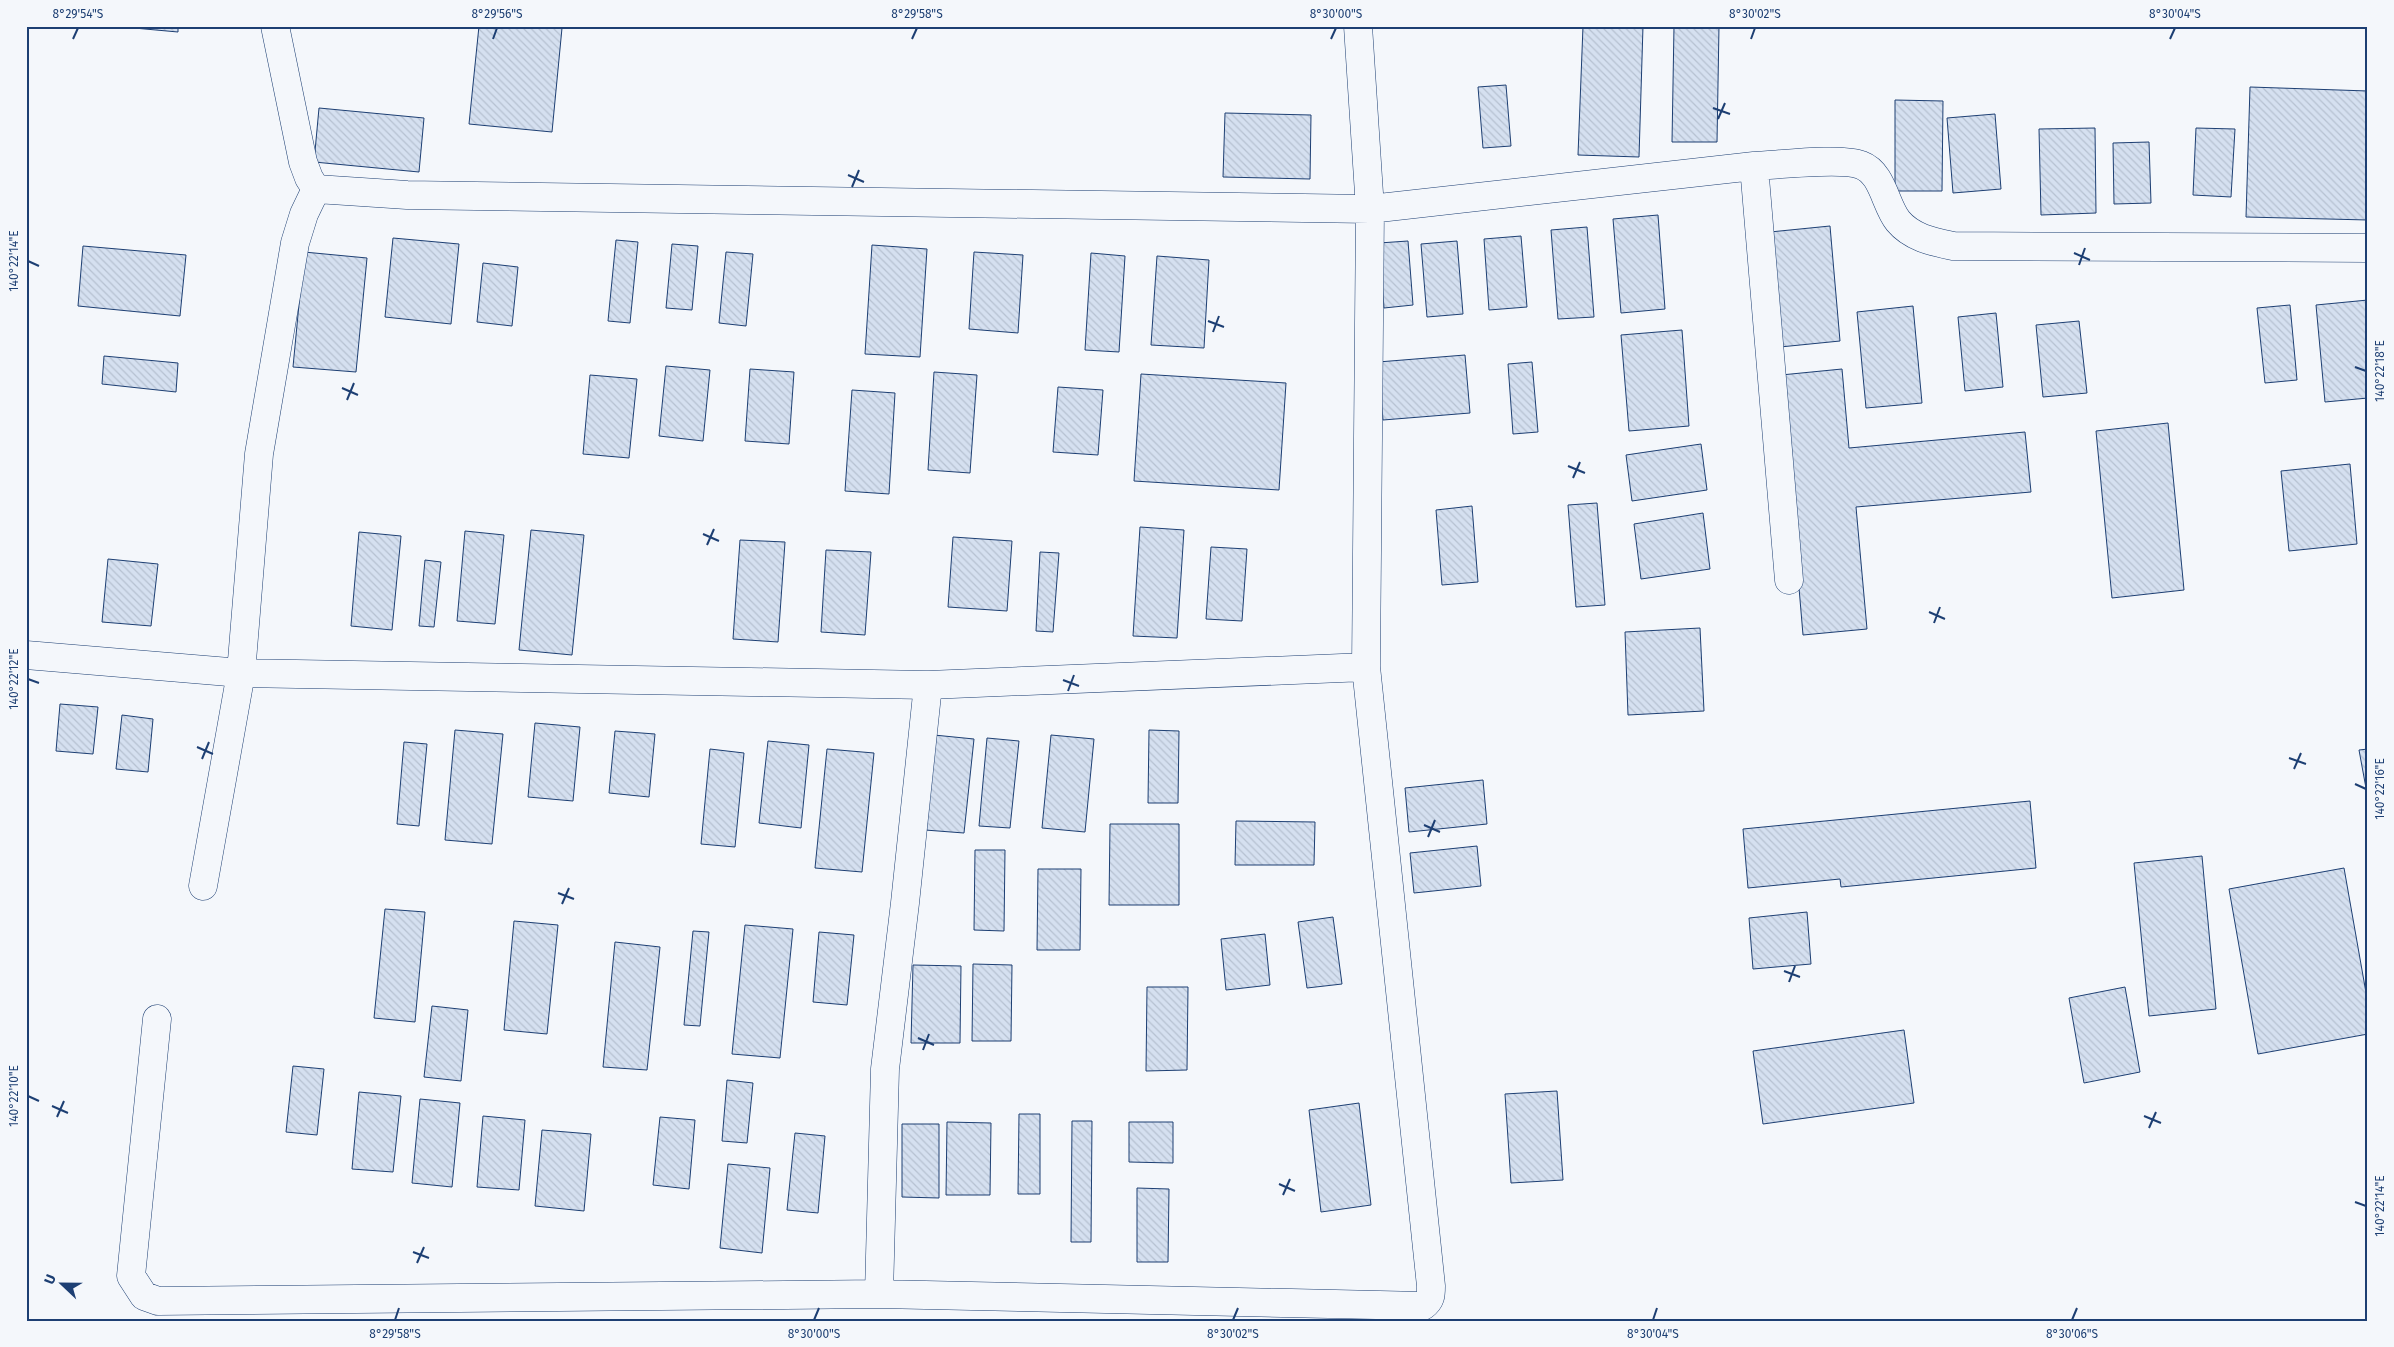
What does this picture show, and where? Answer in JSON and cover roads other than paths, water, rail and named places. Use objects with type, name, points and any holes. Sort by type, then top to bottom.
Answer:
[{"type":"street","points":[[276,26],[304,162],[309,178],[316,190]]},
{"type":"street","points":[[157,1019],[131,1276],[144,1296],[158,1301],[879,1294],[1417,1307],[1429,1302],[1431,1286],[1366,667],[1370,209],[1358,26]]},
{"type":"street","points":[[316,190],[406,195],[1370,209],[1754,166],[1816,162],[1861,165],[1868,169],[1878,180],[1898,221],[1908,230],[1928,241],[1953,246],[2368,248]]},
{"type":"street","points":[[1754,166],[1789,580]]},
{"type":"street","points":[[203,886],[241,673],[259,454],[295,243],[304,214],[316,190]]},
{"type":"street","points":[[26,655],[241,673],[928,685],[1366,667]]},
{"type":"street","points":[[879,1294],[885,1069],[928,685]]}]
